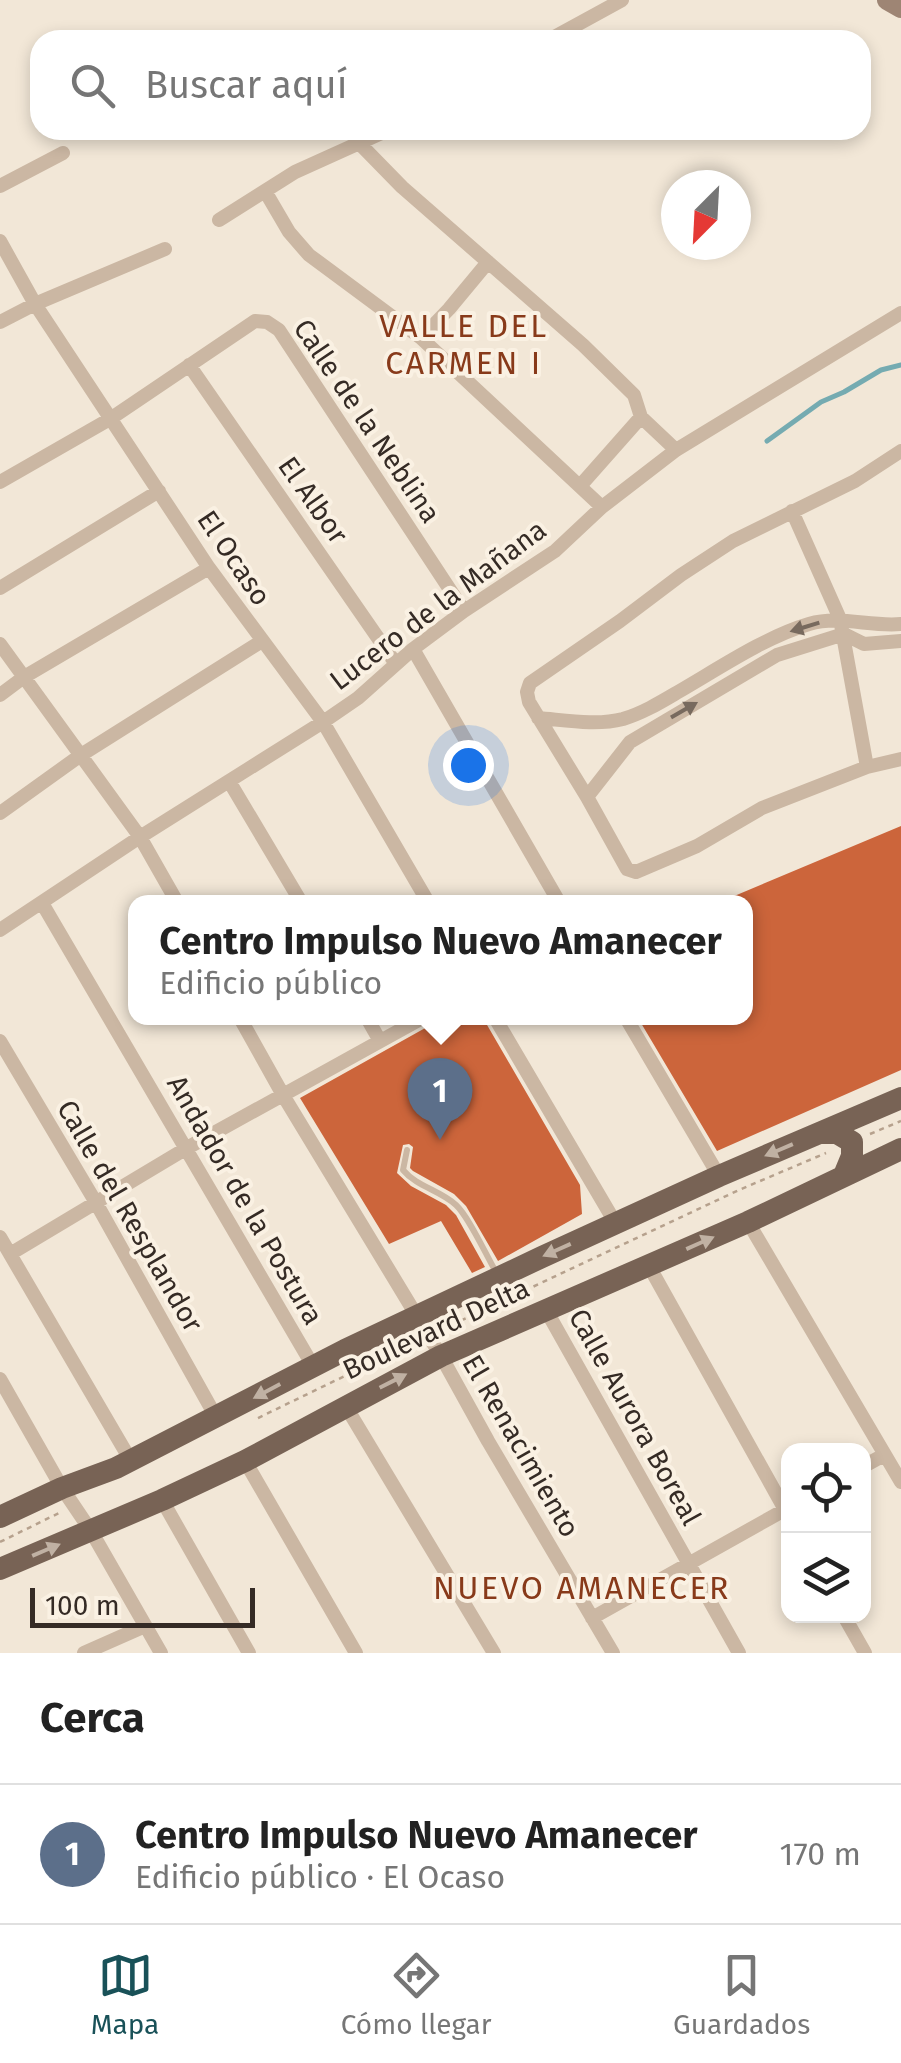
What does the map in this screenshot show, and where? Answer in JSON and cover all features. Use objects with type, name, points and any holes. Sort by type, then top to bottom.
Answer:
[{"type":"main road","points":[[887,0],[901,8]]},
{"type":"main road","name":"Boulevard Delta","points":[[0,1569],[162,1500],[346,1406],[500,1278],[901,1098]]},
{"type":"main road","points":[[820,1132],[838,1133],[852,1142],[845,1174]]},
{"type":"main road","name":"Boulevard Delta","points":[[0,1517],[68,1497],[313,1366],[546,1310],[748,1222],[901,1149]]},
{"type":"street","points":[[567,30],[622,0]]},
{"type":"street","points":[[219,220],[295,172],[368,140]]},
{"type":"street","points":[[360,144],[402,187],[634,394],[642,417],[676,450]]},
{"type":"street","points":[[0,186],[62,152]]},
{"type":"street","points":[[265,191],[289,232],[309,255],[421,338],[602,507]]},
{"type":"street","name":"El Ocaso","points":[[0,240],[35,304],[209,568],[323,722],[424,895]]},
{"type":"street","points":[[0,322],[165,249]]},
{"type":"street","points":[[421,338],[488,262]]},
{"type":"street","name":"Lucero de la Mañana","points":[[0,930],[358,698],[413,649],[555,550],[602,507],[676,450],[901,312]]},
{"type":"street","name":"Calle de la Neblina","points":[[0,482],[110,418],[255,321],[267,322],[280,330],[464,611]]},
{"type":"street","name":"El Albor","points":[[189,365],[396,664]]},
{"type":"street","points":[[580,486],[642,417]]},
{"type":"street","points":[[901,451],[855,481],[733,541],[680,575],[530,683],[527,692],[538,718],[627,869],[636,872],[696,846],[762,808],[867,767],[901,760]]},
{"type":"street","points":[[0,588],[159,490]]},
{"type":"street","points":[[792,512],[842,627],[867,767]]},
{"type":"street","points":[[0,695],[209,568]]},
{"type":"street","points":[[538,718],[620,720],[650,709],[774,638],[810,623],[842,627],[901,624]]},
{"type":"street","points":[[842,627],[864,644],[901,641]]},
{"type":"street","points":[[588,797],[630,742],[777,654],[842,627]]},
{"type":"street","points":[[0,813],[81,755],[262,641]]},
{"type":"street","points":[[0,644],[140,837],[172,895]]},
{"type":"street","points":[[413,649],[554,895]]},
{"type":"street","points":[[620,720],[630,742]]},
{"type":"street","points":[[229,780],[297,895]]},
{"type":"street","name":"Andador de la Postura","points":[[42,903],[313,1366]]},
{"type":"street","name":"El Renacimiento","points":[[244,1025],[613,1653]]},
{"type":"street","points":[[371,1025],[380,1041]]},
{"type":"street","points":[[10,1254],[95,1200],[409,1025]]},
{"type":"street","points":[[499,1025],[616,1224]]},
{"type":"street","points":[[630,1025],[720,1176]]},
{"type":"street","name":"Calle del Resplandor","points":[[0,1042],[95,1200],[216,1417]]},
{"type":"street","points":[[748,1222],[901,1482]]},
{"type":"street","points":[[0,1236],[131,1461]]},
{"type":"street","points":[[649,1266],[781,1500]]},
{"type":"street","name":"Calle Aurora Boreal","points":[[546,1310],[739,1653]]},
{"type":"street","points":[[1,1382],[161,1653]]},
{"type":"street","points":[[346,1406],[494,1653]]},
{"type":"street","points":[[871,1462],[884,1454]]},
{"type":"street","points":[[244,1461],[356,1653]]},
{"type":"street","points":[[162,1500],[249,1653]]},
{"type":"street","points":[[592,1618],[781,1514]]},
{"type":"street","points":[[848,1623],[865,1653]]},
{"type":"street","points":[[84,1653],[145,1626]]},
{"type":"lane","points":[[406,1150],[403,1170],[410,1179],[460,1208],[500,1278]]},
{"type":"path","points":[[251,1421],[739,1190],[901,1121]]},
{"type":"path","points":[[0,1542],[68,1497]]},
{"type":"building","points":[[901,826],[901,1070],[717,1151],[642,1025],[753,1025],[753,895],[737,895]]},
{"type":"building","points":[[487,1025],[580,1185],[582,1214],[498,1261],[466,1206],[454,1194],[413,1171],[413,1147],[403,1145],[397,1173],[456,1215],[485,1267],[472,1273],[441,1221],[389,1244],[300,1098],[427,1027]]},
{"type":"waterway","points":[[767,441],[821,402],[881,370],[901,365]]},
{"type":"place","name":"Centro Impulso Nuevo Amanecer","points":[[440,1140]]},
{"type":"district","name":"VALLE DEL CARMEN I","points":[[464,344]]},
{"type":"district","name":"NUEVO AMANECER","points":[[582,1588]]}]
